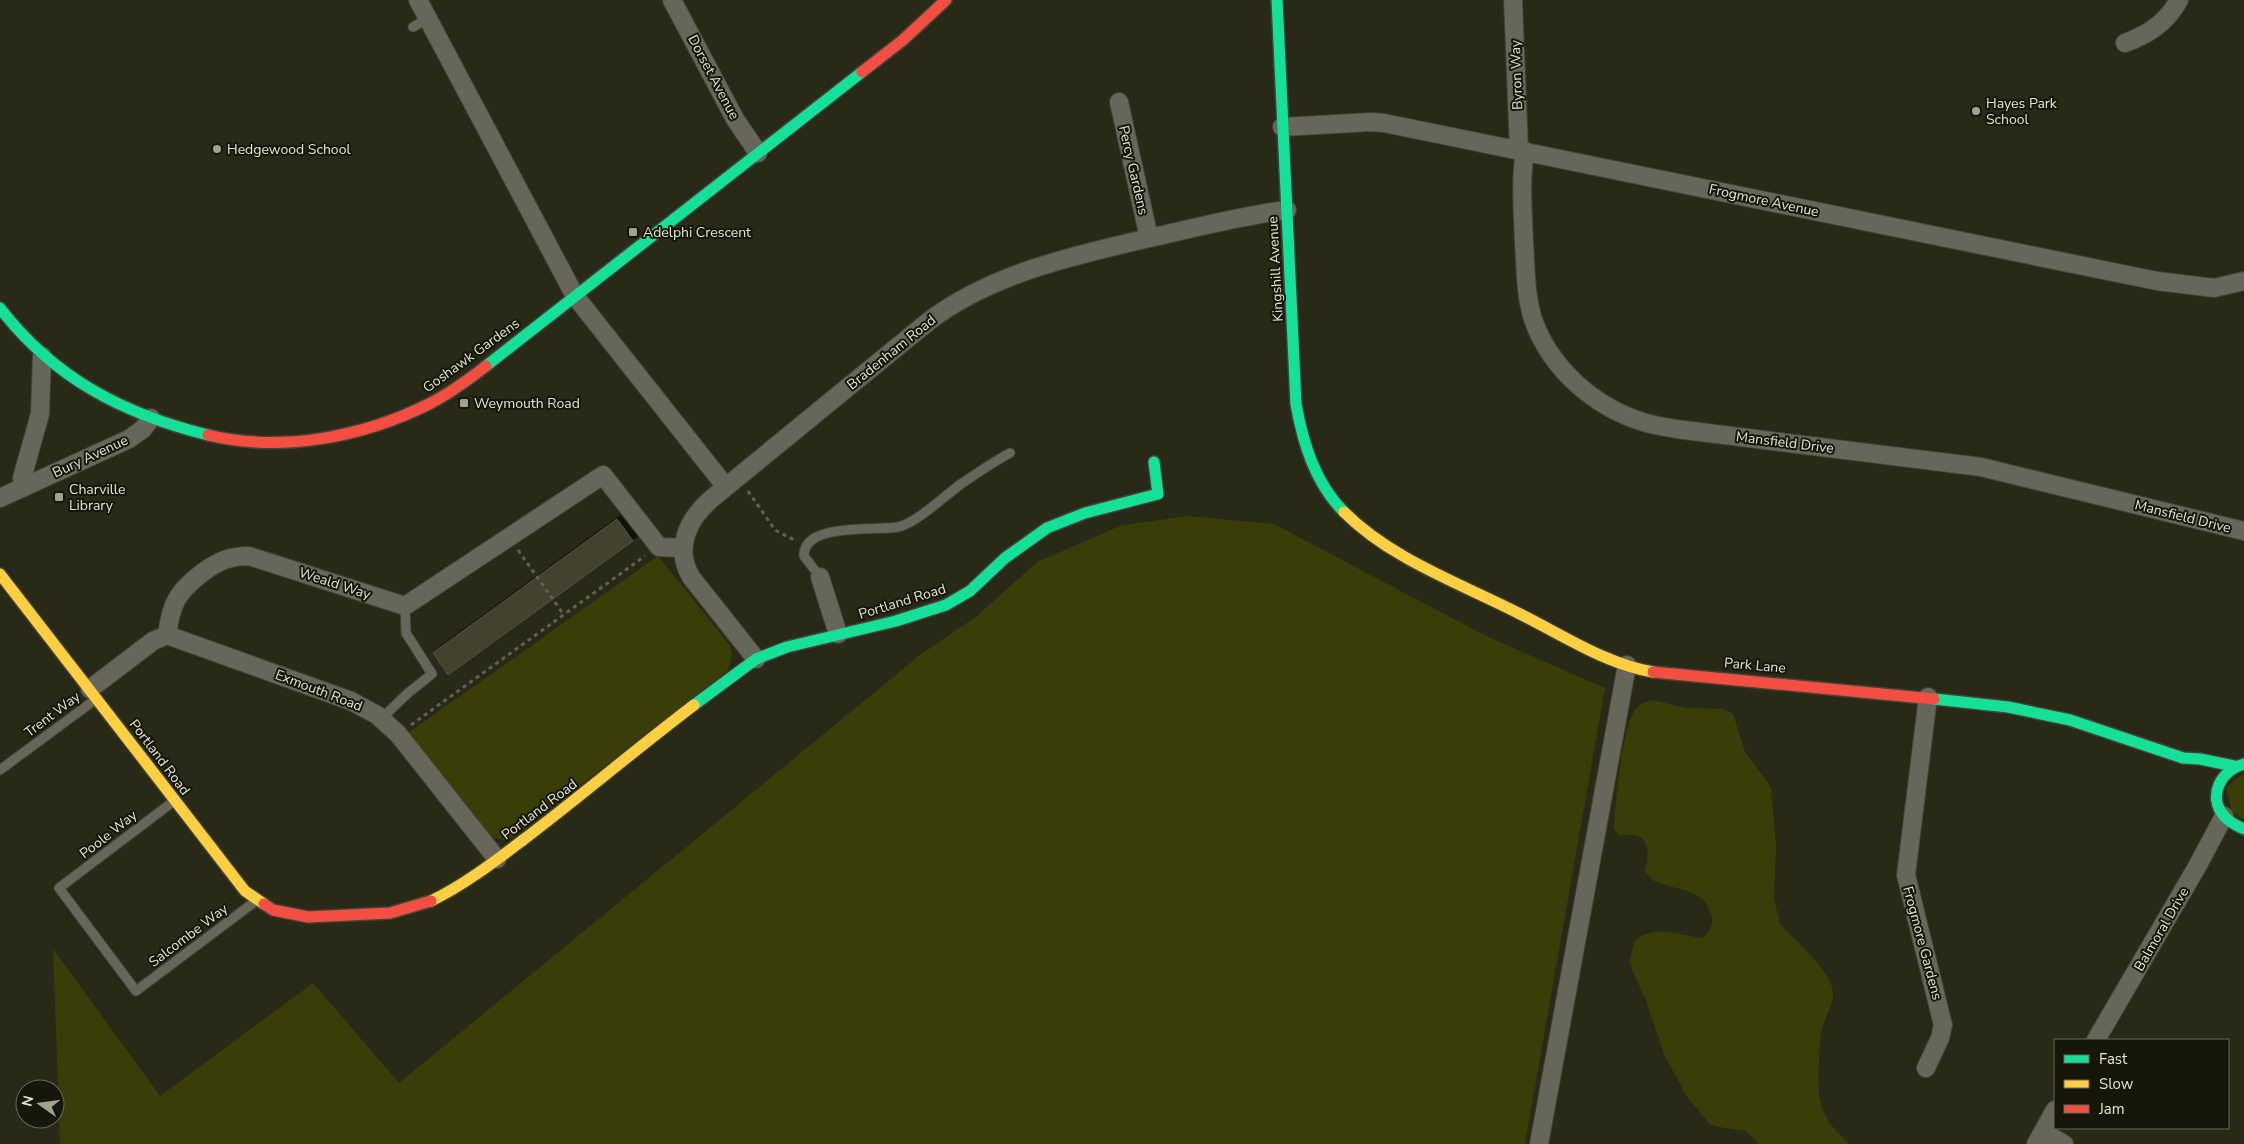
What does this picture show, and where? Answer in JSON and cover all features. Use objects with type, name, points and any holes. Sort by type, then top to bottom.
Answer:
[{"type":"street","points":[[418,0],[420,23],[575,296],[732,482]]},
{"type":"street","name":"Dorset Avenue","points":[[672,0],[735,119],[758,152]]},
{"type":"street","points":[[575,296],[903,40],[946,0]]},
{"type":"street","name":"Kingshill Avenue","points":[[1276,0],[1296,404],[1305,447],[1319,478],[1329,494],[1352,521]]},
{"type":"street","name":"Byron Way","points":[[1513,0],[1522,151]]},
{"type":"street","points":[[2125,43],[2153,31],[2167,18],[2179,0]]},
{"type":"street","name":"Percy Gardens","points":[[1119,102],[1149,238]]},
{"type":"street","name":"Frogmore Avenue","points":[[1282,127],[1384,123],[2157,280],[2214,288],[2244,281]]},
{"type":"street","name":"Mansfield Drive","points":[[1522,151],[1521,176],[1527,286],[1534,321],[1547,349],[1562,370],[1584,389],[1614,409],[1644,422],[1684,430],[1981,468],[2244,531]]},
{"type":"street","name":"Bradenham Road","points":[[683,548],[694,516],[732,482],[928,321],[959,300],[1037,268],[1096,250],[1287,210]]},
{"type":"street","name":"Goshawk Gardens","points":[[0,308],[42,356],[78,382],[150,418],[214,436],[251,442],[271,442],[321,439],[369,428],[421,409],[448,393],[501,355],[575,296]]},
{"type":"street","points":[[25,487],[22,478],[32,450],[40,414],[42,356]]},
{"type":"street","name":"Bury Avenue","points":[[0,498],[130,439],[143,428],[150,418]]},
{"type":"street","name":"Portland Road","points":[[0,574],[245,891],[273,910],[302,917],[325,918],[390,913],[407,910],[437,899],[498,859],[585,793],[689,709],[756,659],[788,647],[896,621],[946,605],[970,590],[1005,558],[1047,528],[1085,513],[1158,494],[1154,462]]},
{"type":"street","points":[[405,606],[603,475],[659,547],[683,548],[684,562],[691,577],[756,659]]},
{"type":"street","name":"Park Lane","points":[[1352,521],[1410,559],[1611,660],[1627,665],[1663,673],[1928,697],[2008,707],[2041,713],[2108,731],[2184,758],[2239,765]]},
{"type":"street","name":"Weald Way","points":[[167,635],[170,613],[182,589],[215,563],[239,556],[249,556],[405,606]]},
{"type":"street","points":[[820,578],[838,634]]},
{"type":"street","points":[[93,693],[153,642],[167,635]]},
{"type":"street","name":"Exmouth Road","points":[[167,635],[351,701],[382,718],[398,734],[498,859]]},
{"type":"street","points":[[1539,1144],[1627,665]]},
{"type":"street","name":"Frogmore Gardens","points":[[1926,1068],[1940,1038],[1943,1025],[1906,876],[1928,697]]},
{"type":"street","name":"Park Lane","points":[[2184,758],[2195,770]]},
{"type":"street","points":[[2239,765],[2224,775],[2214,790],[2224,816],[2244,830]]},
{"type":"street","name":"Balmoral Drive","points":[[2097,1039],[2198,865],[2224,816]]},
{"type":"street","points":[[2054,1112],[2039,1138],[2064,1144]]},
{"type":"lane","points":[[820,578],[804,556],[805,546],[808,542],[819,535],[905,525],[968,479],[1010,453]]},
{"type":"lane","points":[[382,718],[408,692],[432,674],[406,633],[405,606]]},
{"type":"lane","name":"Trent Way","points":[[0,770],[93,693]]},
{"type":"lane","name":"Poole Way","points":[[136,991],[59,888],[174,800]]},
{"type":"lane","name":"Salcombe Way","points":[[136,991],[257,900]]},
{"type":"path","points":[[732,482],[775,530],[805,546]]},
{"type":"path","points":[[509,537],[564,615]]},
{"type":"path","points":[[398,734],[659,547]]},
{"type":"shaded area","points":[[1186,516],[1274,524],[1484,635],[1605,688],[1525,1144],[60,1144],[59,1129],[65,1129],[65,1079],[58,1079],[53,949],[160,1096],[313,983],[399,1083],[920,655],[977,616],[1037,562],[1120,526]]},
{"type":"shaded area","points":[[658,556],[729,644],[731,658],[727,671],[508,841],[491,837],[408,733]]},
{"type":"shaded area","points":[[1652,700],[1687,708],[1723,709],[1733,714],[1745,752],[1771,787],[1776,845],[1774,899],[1780,924],[1820,966],[1831,984],[1833,998],[1820,1038],[1820,1100],[1826,1118],[1850,1144],[1759,1144],[1746,1131],[1710,1124],[1687,1097],[1664,1054],[1646,1000],[1632,970],[1630,960],[1634,942],[1641,936],[1658,932],[1703,938],[1709,930],[1712,921],[1707,905],[1696,894],[1665,885],[1649,876],[1645,871],[1648,850],[1640,837],[1635,835],[1619,835],[1614,829],[1620,766],[1631,718],[1638,707]]},
{"type":"shaded area","points":[[2244,773],[2244,819],[2232,812],[2226,787]]},
{"type":"building","points":[[617,519],[633,541],[448,675],[433,653]]},
{"type":"traffic: fast","points":[[1277,0],[1296,404],[1302,433],[1312,462],[1325,488],[1344,512]]},
{"type":"traffic: fast","points":[[486,366],[862,72]]},
{"type":"traffic: fast","points":[[0,308],[21,333],[43,354],[92,390],[147,416],[208,435]]},
{"type":"traffic: fast","points":[[694,705],[756,659],[787,647],[896,621],[946,605],[970,591],[1005,558],[1047,528],[1085,513],[1158,494],[1154,462]]},
{"type":"traffic: fast","points":[[1934,699],[2008,707],[2070,720],[2183,758],[2200,759],[2234,766]]},
{"type":"traffic: fast","points":[[2244,764],[2236,767],[2223,778],[2217,792],[2219,808],[2224,816],[2233,824],[2244,829]]},
{"type":"traffic: slow","points":[[1344,512],[1383,543],[1426,569],[1601,655],[1635,668],[1653,672]]},
{"type":"traffic: slow","points":[[0,574],[245,891],[264,904]]},
{"type":"traffic: slow","points":[[431,901],[501,857],[694,705]]},
{"type":"traffic: jam","points":[[862,72],[903,40],[946,0]]},
{"type":"traffic: jam","points":[[208,435],[236,440],[293,442],[349,433],[404,416],[429,404],[458,387],[486,366]]},
{"type":"traffic: jam","points":[[1653,672],[1934,699]]},
{"type":"traffic: jam","points":[[264,904],[273,910],[308,917],[390,913],[431,901]]},
{"type":"place","name":"Hayes Park School","points":[[1976,111]]},
{"type":"place","name":"Hedgewood School","points":[[217,149]]},
{"type":"place","name":"Adelphi Crescent","points":[[633,232]]},
{"type":"place","name":"Weymouth Road","points":[[464,403]]},
{"type":"place","name":"Charville Library","points":[[59,497]]}]
